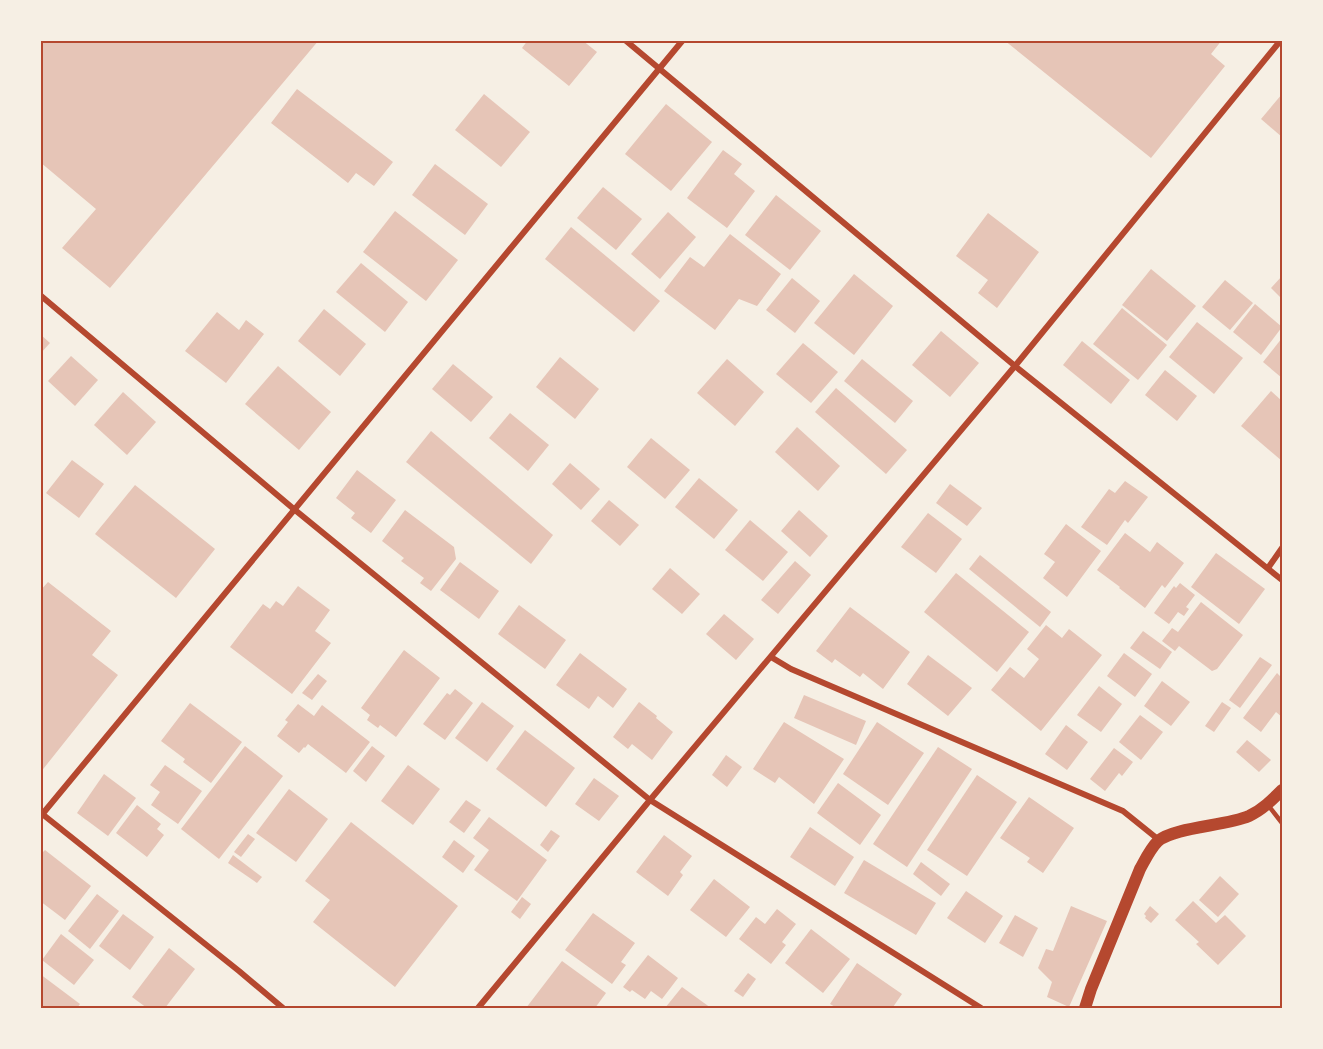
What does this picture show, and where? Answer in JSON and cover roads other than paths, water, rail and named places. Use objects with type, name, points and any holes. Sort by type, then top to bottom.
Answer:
[{"type":"main road","points":[[1085,1008],[1140,869],[1150,851],[1160,840],[1177,833],[1249,816],[1268,805],[1282,790]]},
{"type":"street","points":[[625,40],[1015,366],[1282,580]]},
{"type":"street","points":[[283,1008],[41,815],[682,40]]},
{"type":"street","points":[[478,1008],[1015,366],[1281,40]]},
{"type":"street","points":[[40,295],[295,510],[650,800],[981,1008]]},
{"type":"street","points":[[1268,568],[1282,548]]},
{"type":"street","points":[[771,657],[791,669],[1124,811],[1160,840]]},
{"type":"lane","points":[[1268,805],[1282,823]]}]
